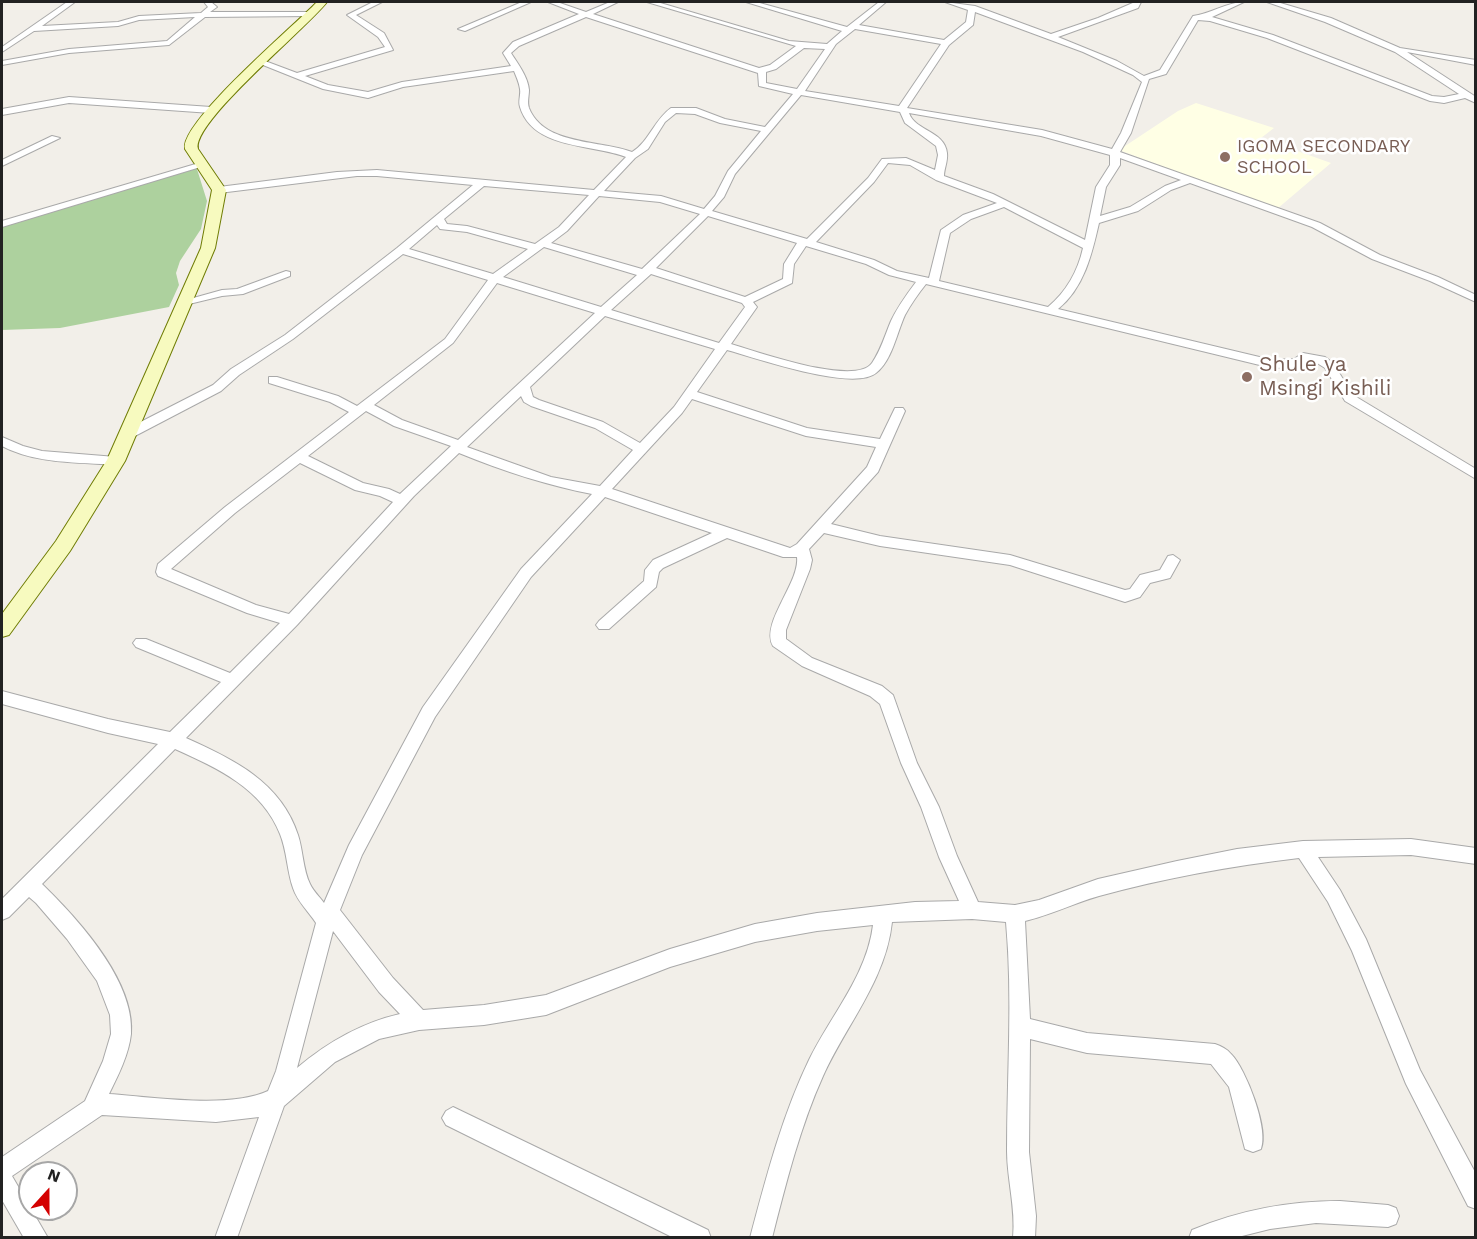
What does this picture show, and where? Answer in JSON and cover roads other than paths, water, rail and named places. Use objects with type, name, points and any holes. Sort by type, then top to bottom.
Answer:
[{"type":"main road","points":[[2,629],[63,546],[116,461],[208,248],[219,190],[190,146],[190,135],[211,110],[322,2]]},
{"type":"street","points":[[2,50],[14,39],[71,2]]},
{"type":"street","points":[[2,63],[69,51],[164,44],[174,41],[213,7],[207,2]]},
{"type":"street","points":[[297,76],[390,48],[381,35],[351,15],[378,2]]},
{"type":"street","points":[[462,29],[527,2]]},
{"type":"street","points":[[551,2],[589,14],[621,28],[641,31],[683,47],[762,71],[773,67],[801,46]]},
{"type":"street","points":[[615,2],[510,47],[507,53],[517,68],[524,87],[523,102],[526,111],[538,124],[567,141],[632,156]]},
{"type":"street","points":[[651,2],[801,46],[829,47]]},
{"type":"street","points":[[750,2],[850,28],[946,43]]},
{"type":"street","points":[[2,911],[292,621],[401,501],[523,386],[607,311],[708,213],[731,173],[808,81],[829,47],[883,2]]},
{"type":"street","points":[[948,2],[962,5],[972,4],[1145,78],[1163,72],[1197,18],[1214,14],[1241,2]]},
{"type":"street","points":[[1048,37],[1101,20],[1135,6],[1138,2]]},
{"type":"street","points":[[1271,2],[1329,20],[1391,47],[1476,101]]},
{"type":"street","points":[[902,111],[946,43],[970,23],[972,4]]},
{"type":"street","points":[[30,29],[112,25],[139,18],[311,14]]},
{"type":"street","points":[[1197,18],[1236,24],[1430,98],[1444,100],[1465,95]]},
{"type":"street","points":[[2,39],[14,39]]},
{"type":"street","points":[[1391,47],[1476,63]]},
{"type":"street","points":[[261,63],[327,87],[369,95],[402,85],[517,68]]},
{"type":"street","points":[[762,71],[760,80],[764,85],[902,111],[1042,133],[1114,153],[1316,225],[1376,257],[1434,279],[1476,299]]},
{"type":"street","points":[[1048,312],[1064,299],[1073,286],[1088,246],[1101,187],[1115,165],[1114,153],[1126,133],[1145,84],[1145,78]]},
{"type":"street","points":[[2,112],[69,100],[211,110]]},
{"type":"street","points":[[292,621],[206,590],[163,572],[163,568],[230,510],[449,341],[495,278],[563,229],[632,156],[645,148],[658,123],[674,110],[696,111],[723,121],[767,130]]},
{"type":"street","points":[[902,111],[908,120],[936,138],[941,147],[944,162],[937,177]]},
{"type":"street","points":[[2,163],[55,138]]},
{"type":"street","points":[[746,301],[788,281],[789,264],[807,242],[870,180],[885,161],[897,160],[927,168],[937,177],[981,192],[1088,246]]},
{"type":"street","points":[[2,224],[202,165]]},
{"type":"street","points":[[219,190],[353,173],[436,176],[482,182],[602,189],[621,195],[661,199],[870,262],[893,273],[929,280],[1048,312],[1272,364],[1297,363],[1303,357],[1321,360],[1329,366],[1349,398],[1476,475]]},
{"type":"street","points":[[1093,221],[1134,209],[1168,188],[1189,180]]},
{"type":"street","points":[[128,434],[211,393],[258,355],[289,337],[401,250],[482,182]]},
{"type":"street","points":[[401,250],[724,347],[814,370],[863,376],[871,373],[878,362],[905,305],[929,280],[945,232],[967,217],[1004,204]]},
{"type":"street","points":[[226,1238],[286,1071],[328,917],[355,851],[443,688],[531,567],[603,491],[689,394],[751,307],[746,301],[648,272],[501,239],[495,234],[454,226],[444,227],[439,219]]},
{"type":"street","points":[[185,302],[222,293],[239,292],[286,274]]},
{"type":"street","points":[[273,380],[362,409],[459,446],[505,467],[550,481],[603,491],[783,552],[792,552],[802,548],[873,469],[899,411]]},
{"type":"street","points":[[523,386],[528,399],[535,403],[599,425],[641,449]]},
{"type":"street","points":[[689,394],[806,432],[883,444]]},
{"type":"street","points":[[2,441],[19,450],[42,455],[116,461]]},
{"type":"street","points":[[300,458],[360,488],[384,492],[401,501]]},
{"type":"street","points":[[821,527],[880,541],[1010,560],[1125,596],[1135,593],[1145,579],[1165,574],[1173,560]]},
{"type":"street","points":[[604,625],[651,584],[652,570],[658,564],[726,533]]},
{"type":"street","points":[[802,548],[805,560],[778,630],[778,642],[800,658],[876,691],[887,700],[909,763],[930,807],[948,857],[972,910]]},
{"type":"street","points":[[141,643],[232,680]]},
{"type":"street","points":[[2,697],[108,726],[173,740],[227,766],[251,781],[275,807],[289,834],[302,888],[419,1020]]},
{"type":"street","points":[[2,1170],[93,1107],[108,1103],[216,1111],[260,1106],[277,1098],[309,1068],[347,1044],[376,1030],[419,1020],[484,1015],[546,1005],[670,958],[755,933],[817,922],[915,910],[972,910],[1015,914],[1039,909],[1098,888],[1166,872],[1237,857],[1303,849],[1411,847],[1476,856]]},
{"type":"street","points":[[1303,849],[1334,896],[1359,946],[1413,1077],[1476,1198]]},
{"type":"street","points":[[29,884],[53,907],[85,948],[110,987],[120,1012],[121,1032],[113,1060],[93,1107]]},
{"type":"street","points":[[1015,914],[1020,984],[1018,1176],[1027,1223],[1024,1238]]},
{"type":"street","points":[[761,1238],[798,1112],[818,1066],[876,957],[884,932],[884,915]]},
{"type":"street","points":[[1019,1026],[1087,1043],[1215,1054],[1230,1067],[1245,1108],[1253,1141]]},
{"type":"street","points":[[453,1118],[607,1195],[700,1238]]},
{"type":"street","points":[[2,1180],[37,1238]]},
{"type":"street","points":[[1200,1238],[1254,1220],[1306,1211],[1355,1211],[1388,1216]]},
{"type":"place","name":"IGOMA SECONDARY SCHOOL","points":[[1225,157]]},
{"type":"place","name":"Shule ya Msingi Kishili","points":[[1247,377]]}]
